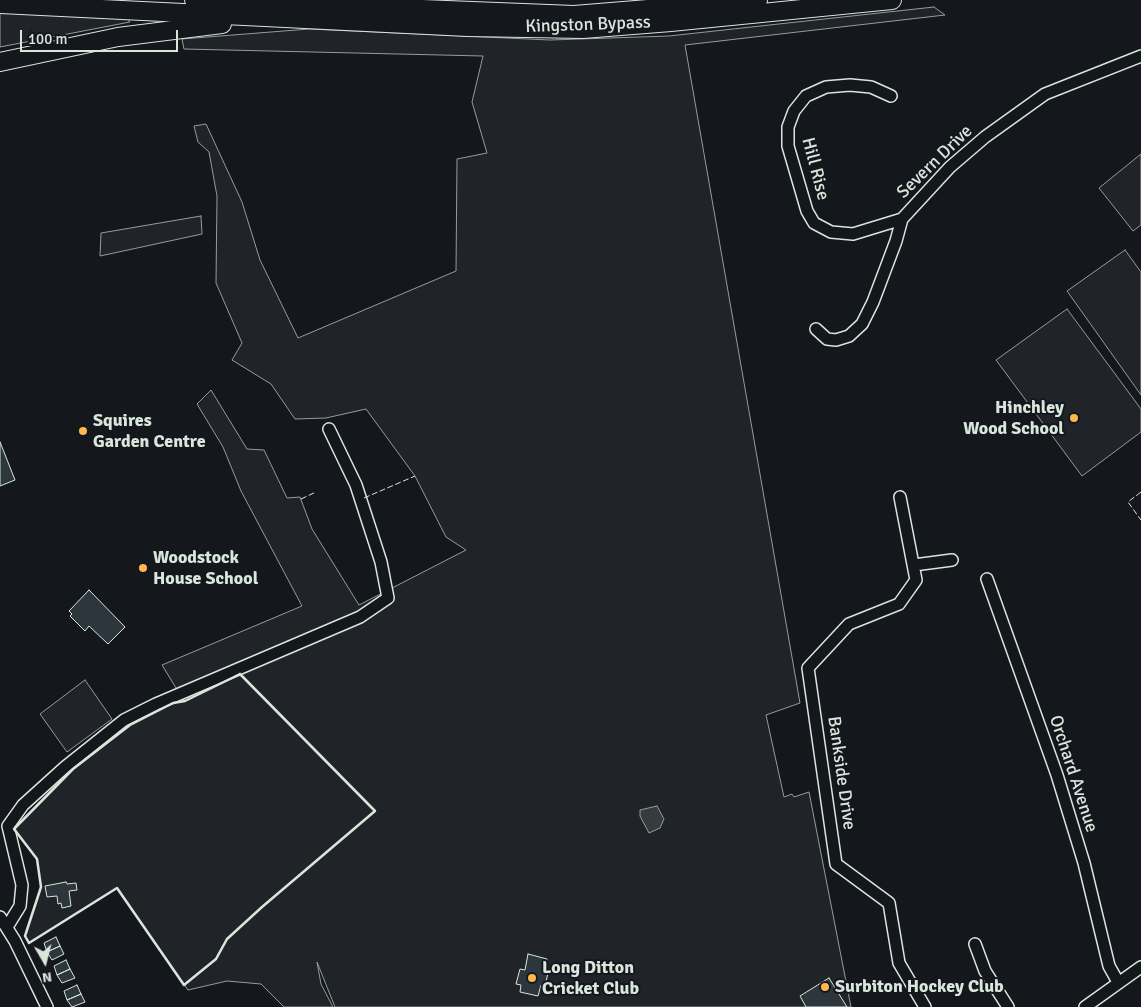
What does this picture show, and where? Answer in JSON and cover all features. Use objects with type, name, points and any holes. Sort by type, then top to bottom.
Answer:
[{"type":"highway","name":"Kingston Bypass","points":[[194,0],[574,15],[758,0]]},
{"type":"highway","name":"Kingston Bypass","points":[[282,18],[468,27],[583,29],[892,0]]},
{"type":"highway","points":[[0,4],[282,18]]},
{"type":"highway","points":[[0,62],[118,37],[282,18]]},
{"type":"street","name":"Severn Drive","points":[[816,329],[827,339],[836,340],[849,336],[862,324],[873,302],[896,242],[902,219],[950,167],[985,137],[1046,94],[1141,56]]},
{"type":"street","name":"Hill Rise","points":[[892,96],[871,87],[850,85],[826,87],[806,96],[794,111],[788,126],[788,146],[807,211],[814,223],[831,232],[853,234],[902,219]]},
{"type":"street","points":[[7,927],[20,906],[22,885],[8,826],[23,805],[65,767],[124,720],[156,704],[360,617],[388,598],[381,562],[356,485],[329,429]]},
{"type":"street","name":"Bankside Drive","points":[[900,497],[916,580],[899,604],[849,624],[808,668],[836,864],[890,903],[899,963],[925,1007]]},
{"type":"street","points":[[914,565],[952,560]]},
{"type":"street","name":"Orchard Avenue","points":[[987,580],[1057,775],[1084,863],[1110,966],[1118,982]]},
{"type":"street","points":[[0,917],[7,927],[47,1007]]},
{"type":"street","points":[[975,944],[985,971],[1008,1007]]},
{"type":"street","points":[[1085,1007],[1100,1003],[1118,982],[1141,967]]},
{"type":"shaded area","points":[[934,7],[945,15],[685,45],[800,703],[766,715],[784,797],[792,794],[794,797],[809,792],[851,1007],[335,1007],[317,962],[321,984],[333,1007],[284,1007],[261,984],[227,981],[188,990],[117,888],[29,943],[25,936],[41,887],[37,859],[14,829],[73,769],[130,725],[173,703],[184,701],[162,665],[302,606],[241,491],[223,447],[197,404],[211,390],[247,449],[264,450],[287,498],[300,497],[312,529],[359,605],[466,550],[446,537],[415,476],[366,409],[326,418],[295,419],[271,384],[232,360],[242,343],[216,283],[217,196],[209,152],[198,142],[194,126],[206,124],[242,202],[260,260],[298,338],[456,271],[457,159],[487,153],[472,102],[483,56],[184,49],[182,39],[309,29],[550,40],[669,36]]},
{"type":"shaded area","points":[[0,12],[126,17],[130,22],[0,47]]},
{"type":"shaded area","points":[[1141,154],[1141,225],[1133,231],[1099,188]]},
{"type":"shaded area","points":[[201,216],[202,234],[100,256],[101,233]]},
{"type":"shaded area","points":[[1125,250],[1141,272],[1141,395],[1067,291]]},
{"type":"shaded area","points":[[1067,309],[1141,409],[1141,432],[1082,476],[996,360]]},
{"type":"shaded area","points":[[85,680],[112,719],[67,752],[40,714]]},
{"type":"shaded area","points":[[657,806],[664,819],[660,828],[649,833],[640,816],[640,810]]},
{"type":"building","points":[[0,442],[15,480],[0,486]]},
{"type":"building","points":[[89,590],[125,627],[108,644],[89,626],[85,631],[70,616],[72,614],[69,611]]},
{"type":"building","points":[[66,882],[67,884],[76,883],[77,890],[69,891],[71,906],[62,908],[61,903],[58,904],[57,896],[47,897],[45,886]]},
{"type":"building","points":[[56,937],[60,946],[47,952],[44,943]]},
{"type":"building","points":[[60,946],[64,954],[52,960],[47,952]]},
{"type":"building","name":"Long Ditton Cricket Club","points":[[528,954],[547,959],[544,972],[548,973],[545,986],[541,985],[538,996],[520,992],[521,985],[516,984],[520,969],[525,970]]},
{"type":"building","points":[[66,960],[70,969],[57,975],[54,966]]},
{"type":"building","points":[[70,969],[75,978],[62,983],[57,975]]},
{"type":"building","name":"Surbiton Hockey Club","points":[[829,978],[847,1007],[806,1007],[800,996]]},
{"type":"building","points":[[77,985],[81,994],[67,1000],[64,991]]},
{"type":"building","points":[[81,994],[85,1002],[72,1007],[67,1000]]},
{"type":"fence","points":[[364,498],[415,476]]},
{"type":"fence","points":[[301,499],[316,492]]},
{"type":"fence","points":[[1141,492],[1128,502],[1141,520]]},
{"type":"wall","points":[[240,674],[375,811],[262,907],[227,939],[216,959],[184,985],[117,888],[29,943],[25,936],[41,887],[37,859],[14,829],[73,769],[130,725],[173,703],[185,701],[240,674]]},
{"type":"place","name":"Hinchley Wood School","points":[[1074,418]]},
{"type":"place","name":"Squires Garden Centre","points":[[83,431]]},
{"type":"place","name":"Woodstock House School","points":[[143,568]]},
{"type":"place","name":"Long Ditton Cricket Club","points":[[532,978]]},
{"type":"place","name":"Surbiton Hockey Club","points":[[825,987]]}]
